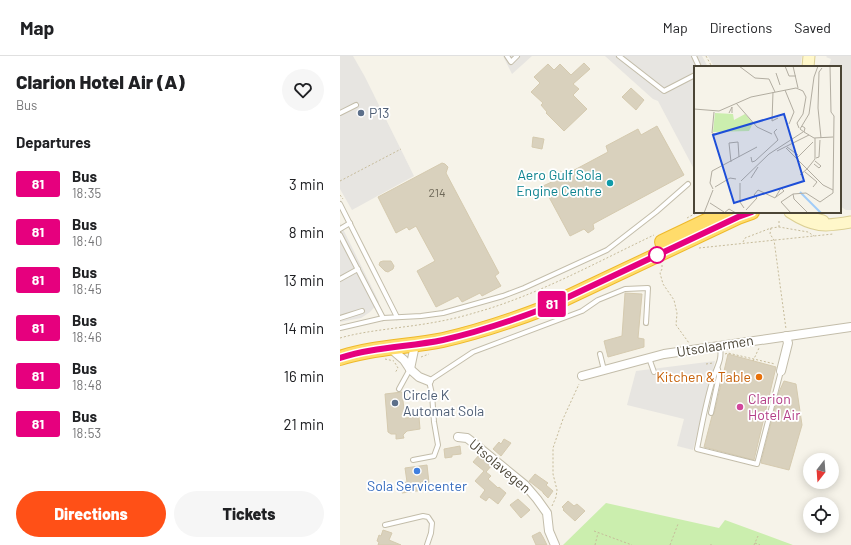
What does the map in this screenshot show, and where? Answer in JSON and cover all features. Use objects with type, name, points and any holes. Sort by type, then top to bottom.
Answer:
[{"type":"highway","points":[[340,350],[361,344],[442,331],[468,325],[515,310],[565,288],[723,213]]},
{"type":"highway","points":[[340,358],[368,351],[387,353],[495,326],[545,308],[749,213]]},
{"type":"main road","points":[[808,66],[809,56]]},
{"type":"main road","points":[[815,66],[817,56]]},
{"type":"main road","points":[[792,213],[806,222],[817,225],[826,226],[851,222]]},
{"type":"main road","points":[[808,213],[816,219],[835,224]]},
{"type":"street","name":"Utsolaarmen","points":[[580,380],[604,370],[664,354],[721,350],[786,333],[851,327]]},
{"type":"street","points":[[782,369],[788,343],[786,333]]},
{"type":"street","points":[[410,369],[415,345]]},
{"type":"street","points":[[387,353],[404,360],[410,369],[419,377],[430,381]]},
{"type":"street","name":"Utsolavegen","points":[[458,437],[467,438],[525,485],[547,513]]},
{"type":"street","points":[[547,513],[548,531],[555,545]]},
{"type":"lane","points":[[507,56],[511,62],[517,56]]},
{"type":"lane","points":[[619,56],[664,91],[694,76]]},
{"type":"lane","points":[[694,56],[699,66]]},
{"type":"lane","points":[[340,113],[356,105]]},
{"type":"lane","points":[[340,328],[383,318],[421,316],[458,310],[503,296],[607,250],[656,212],[688,184]]},
{"type":"lane","points":[[340,204],[397,317]]},
{"type":"lane","points":[[341,227],[350,223]]},
{"type":"lane","points":[[340,235],[383,318]]},
{"type":"lane","points":[[340,279],[358,269]]},
{"type":"lane","points":[[413,460],[434,456],[438,445],[430,381],[473,352],[582,311],[598,300],[625,289],[648,288],[646,323]]},
{"type":"lane","points":[[340,318],[362,312]]},
{"type":"lane","points":[[711,413],[719,376],[718,368],[721,350]]},
{"type":"lane","points":[[600,354],[604,370]]},
{"type":"lane","points":[[649,358],[654,372]]},
{"type":"lane","points":[[718,368],[714,374],[697,449],[757,464],[782,369]]},
{"type":"lane","points":[[399,389],[410,369]]},
{"type":"lane","points":[[385,525],[423,516],[428,517],[432,523],[427,545]]},
{"type":"path","points":[[706,56],[711,66]]},
{"type":"path","points":[[340,181],[401,149]]},
{"type":"path","points":[[779,219],[779,228]]},
{"type":"path","points":[[771,228],[770,234],[774,240],[786,333]]},
{"type":"path","points":[[742,243],[745,238],[771,228],[808,232],[814,237],[774,240]]},
{"type":"path","points":[[662,264],[660,273],[663,284],[674,300],[677,313],[676,326],[690,344]]},
{"type":"path","points":[[753,360],[760,347]]},
{"type":"path","points":[[721,350],[782,369]]},
{"type":"path","points":[[387,353],[398,368],[395,373]]},
{"type":"path","points":[[547,513],[554,502],[557,490],[553,474],[553,448],[562,419],[580,380]]},
{"type":"path","points":[[670,545],[678,524]]},
{"type":"path","points":[[594,531],[632,545]]},
{"type":"path","points":[[595,545],[598,532]]},
{"type":"path","points":[[758,536],[755,544],[760,545]]},
{"type":"green space","points":[[606,503],[719,528],[725,520],[793,545],[563,545]]},
{"type":"shaded area","name":"P13","points":[[340,56],[353,56],[414,176],[352,210],[340,189]]},
{"type":"shaded area","points":[[503,56],[532,56],[512,74]]},
{"type":"shaded area","points":[[605,56],[702,56],[707,66],[694,66],[694,169],[658,101],[653,99]]},
{"type":"shaded area","points":[[708,56],[802,56],[800,66],[713,66]]},
{"type":"shaded area","points":[[851,56],[851,210],[846,210],[841,207],[841,66],[829,66],[831,59],[826,57]]},
{"type":"shaded area","points":[[340,223],[379,302],[370,312],[361,318],[340,322]]},
{"type":"shaded area","name":"Clarion Hotel Air","points":[[715,361],[693,450],[677,446],[684,419],[627,405],[636,371]]},
{"type":"building","points":[[584,63],[590,69],[573,84],[579,89],[573,95],[587,109],[564,131],[546,113],[547,112],[541,105],[543,103],[531,92],[540,83],[534,77],[548,64],[554,70],[560,64],[571,75]]},
{"type":"building","points":[[631,88],[644,100],[636,110],[622,97]]},
{"type":"building","name":"Aero Gulf Sola Engine Centre","points":[[657,126],[684,175],[593,224],[594,229],[588,233],[584,229],[570,236],[543,186],[556,180],[555,174],[561,171],[565,175],[608,152],[606,146],[638,129],[641,135]]},
{"type":"building","points":[[533,137],[544,139],[542,149],[532,147]]},
{"type":"building","points":[[442,163],[448,167],[446,173],[499,273],[495,276],[501,286],[482,296],[480,293],[462,302],[458,296],[436,307],[417,271],[435,261],[416,226],[409,230],[407,227],[396,233],[378,197]]},
{"type":"building","points":[[391,261],[394,266],[393,269],[388,272],[385,271],[379,265],[380,262]]},
{"type":"building","points":[[625,293],[642,294],[638,338],[644,339],[644,347],[608,357],[604,341],[622,336]]},
{"type":"building","name":"Clarion Hotel Air","points":[[728,354],[776,367],[754,460],[704,447],[712,416],[714,414]]},
{"type":"building","points":[[784,381],[796,384],[802,425],[789,470],[761,463],[779,392]]},
{"type":"building","points":[[402,392],[405,418],[419,417],[420,429],[407,431],[403,435],[404,438],[396,439],[396,434],[391,434],[388,432],[385,394]]},
{"type":"building","points":[[504,439],[511,443],[501,456],[493,449],[499,442],[501,444]]},
{"type":"building","points":[[460,446],[461,454],[452,455],[452,457],[445,458],[444,449]]},
{"type":"building","points":[[479,455],[492,465],[486,472],[491,476],[488,479],[506,493],[498,504],[489,497],[486,501],[480,497],[485,490],[475,481],[484,471],[473,462]]},
{"type":"building","points":[[427,465],[429,483],[423,484],[424,490],[402,493],[401,483],[407,482],[405,468]]},
{"type":"building","points":[[535,474],[548,483],[546,485],[553,491],[548,498],[529,481]]},
{"type":"building","points":[[518,499],[530,510],[521,518],[510,505]]},
{"type":"building","points":[[568,501],[574,506],[577,504],[585,511],[575,521],[563,510],[564,509],[562,507]]},
{"type":"building","points":[[383,530],[392,533],[389,540],[401,545],[378,545],[379,542],[377,541],[379,535],[381,536]]},
{"type":"building","points":[[540,532],[547,545],[536,545],[532,536]]},
{"type":"bus line","name":"81","points":[[340,358],[375,350],[443,340],[495,326],[545,308],[634,265],[748,213]]},
{"type":"place","name":"P13","points":[[361,113]]},
{"type":"place","name":"Aero Gulf Sola Engine Centre","points":[[610,183]]},
{"type":"place","name":"Kitchen & Table","points":[[759,377]]},
{"type":"place","name":"Circle K Automat Sola","points":[[395,403]]},
{"type":"place","name":"Clarion Hotel Air","points":[[740,407]]},
{"type":"place","name":"Sola Servicenter","points":[[417,471]]}]
